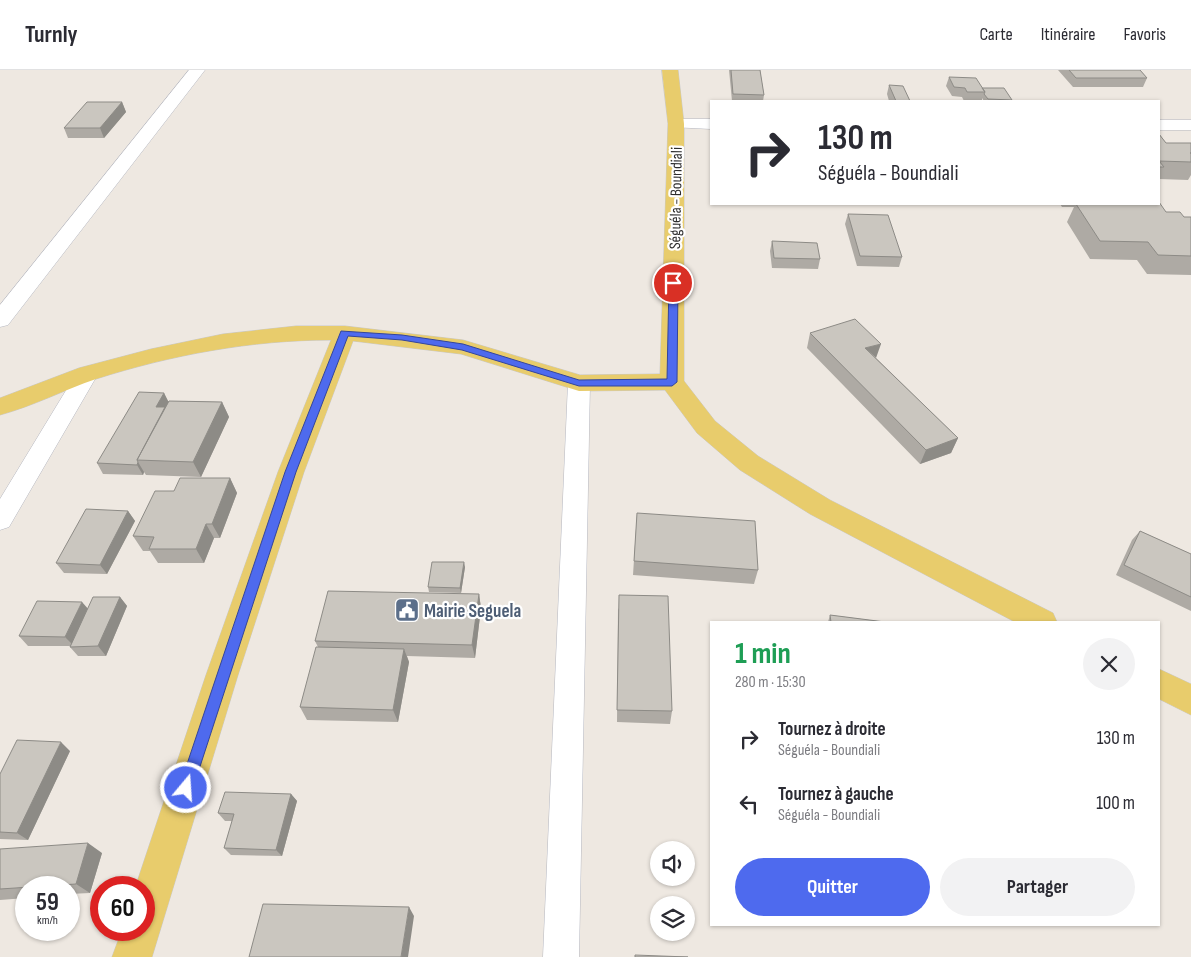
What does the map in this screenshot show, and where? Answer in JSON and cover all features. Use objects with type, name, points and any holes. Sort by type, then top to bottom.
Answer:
[{"type":"main road","points":[[0,320],[197,70]]},
{"type":"main road","name":"Séguéla - Boundiali","points":[[670,70],[676,124],[672,382]]},
{"type":"main road","points":[[0,407],[87,374],[151,356],[223,341],[296,333],[345,333],[402,338],[463,347],[579,383],[672,382],[706,427],[749,463],[820,507],[1040,621]]},
{"type":"main road","points":[[155,885],[222,675],[291,472],[345,333]]},
{"type":"main road","points":[[1160,684],[1191,700]]},
{"type":"main road","points":[[132,957],[137,941]]},
{"type":"street","points":[[676,124],[710,124]]},
{"type":"street","points":[[1160,125],[1191,125]]},
{"type":"street","points":[[0,520],[87,374]]},
{"type":"street","points":[[561,957],[579,383]]},
{"type":"building","points":[[731,70],[760,70],[764,95],[733,94]]},
{"type":"building","points":[[1069,70],[1140,70],[1147,78],[1076,78]]},
{"type":"building","points":[[949,77],[976,78],[985,92],[967,92],[965,88],[954,87]]},
{"type":"building","points":[[889,85],[903,86],[910,100],[896,100]]},
{"type":"building","points":[[982,88],[1004,88],[1012,100],[988,99]]},
{"type":"building","points":[[87,102],[122,102],[100,128],[64,128]]},
{"type":"building","points":[[1160,135],[1166,143],[1191,143],[1191,162],[1160,161]]},
{"type":"building","points":[[1160,203],[1166,212],[1180,212],[1184,217],[1191,217],[1191,256],[1158,255],[1148,242],[1100,241],[1077,205],[1160,205]]},
{"type":"building","points":[[848,214],[888,215],[902,257],[860,256]]},
{"type":"building","points":[[772,241],[817,243],[820,259],[774,258]]},
{"type":"building","points":[[855,319],[881,344],[865,348],[958,438],[926,450],[810,333]]},
{"type":"building","points":[[139,392],[164,393],[156,407],[165,407],[137,460],[137,465],[97,463]]},
{"type":"building","points":[[169,401],[222,402],[193,462],[137,460]]},
{"type":"building","points":[[180,478],[230,478],[212,524],[206,524],[196,549],[149,549],[154,537],[133,536],[155,491],[174,491]]},
{"type":"building","points":[[86,509],[128,511],[100,565],[56,563]]},
{"type":"building","points":[[637,513],[755,521],[758,570],[634,561]]},
{"type":"building","points":[[1140,531],[1191,554],[1191,597],[1124,565]]},
{"type":"building","points":[[432,562],[464,562],[460,588],[428,587]]},
{"type":"building","points":[[328,591],[479,594],[472,645],[315,641]]},
{"type":"building","points":[[619,595],[668,596],[672,711],[617,710]]},
{"type":"building","points":[[93,597],[120,597],[98,646],[70,647]]},
{"type":"building","points":[[37,601],[82,602],[65,637],[19,636]]},
{"type":"building","points":[[830,615],[877,621],[831,621]]},
{"type":"building","points":[[316,647],[404,649],[393,710],[300,707]]},
{"type":"building","points":[[17,740],[61,742],[17,833],[0,832],[0,774]]},
{"type":"building","points":[[225,792],[291,794],[276,850],[224,848],[234,814],[218,813]]},
{"type":"building","points":[[88,843],[78,876],[15,876],[15,888],[0,889],[0,849]]},
{"type":"building","points":[[263,904],[409,907],[401,957],[249,957]]},
{"type":"building","points":[[635,955],[688,957],[635,957]]},
{"type":"place","name":"Mairie Seguela","points":[[407,610]]},
{"type":"route","points":[[186,788],[291,472],[345,333],[402,338],[463,347],[579,383],[672,382],[673,283]]}]
